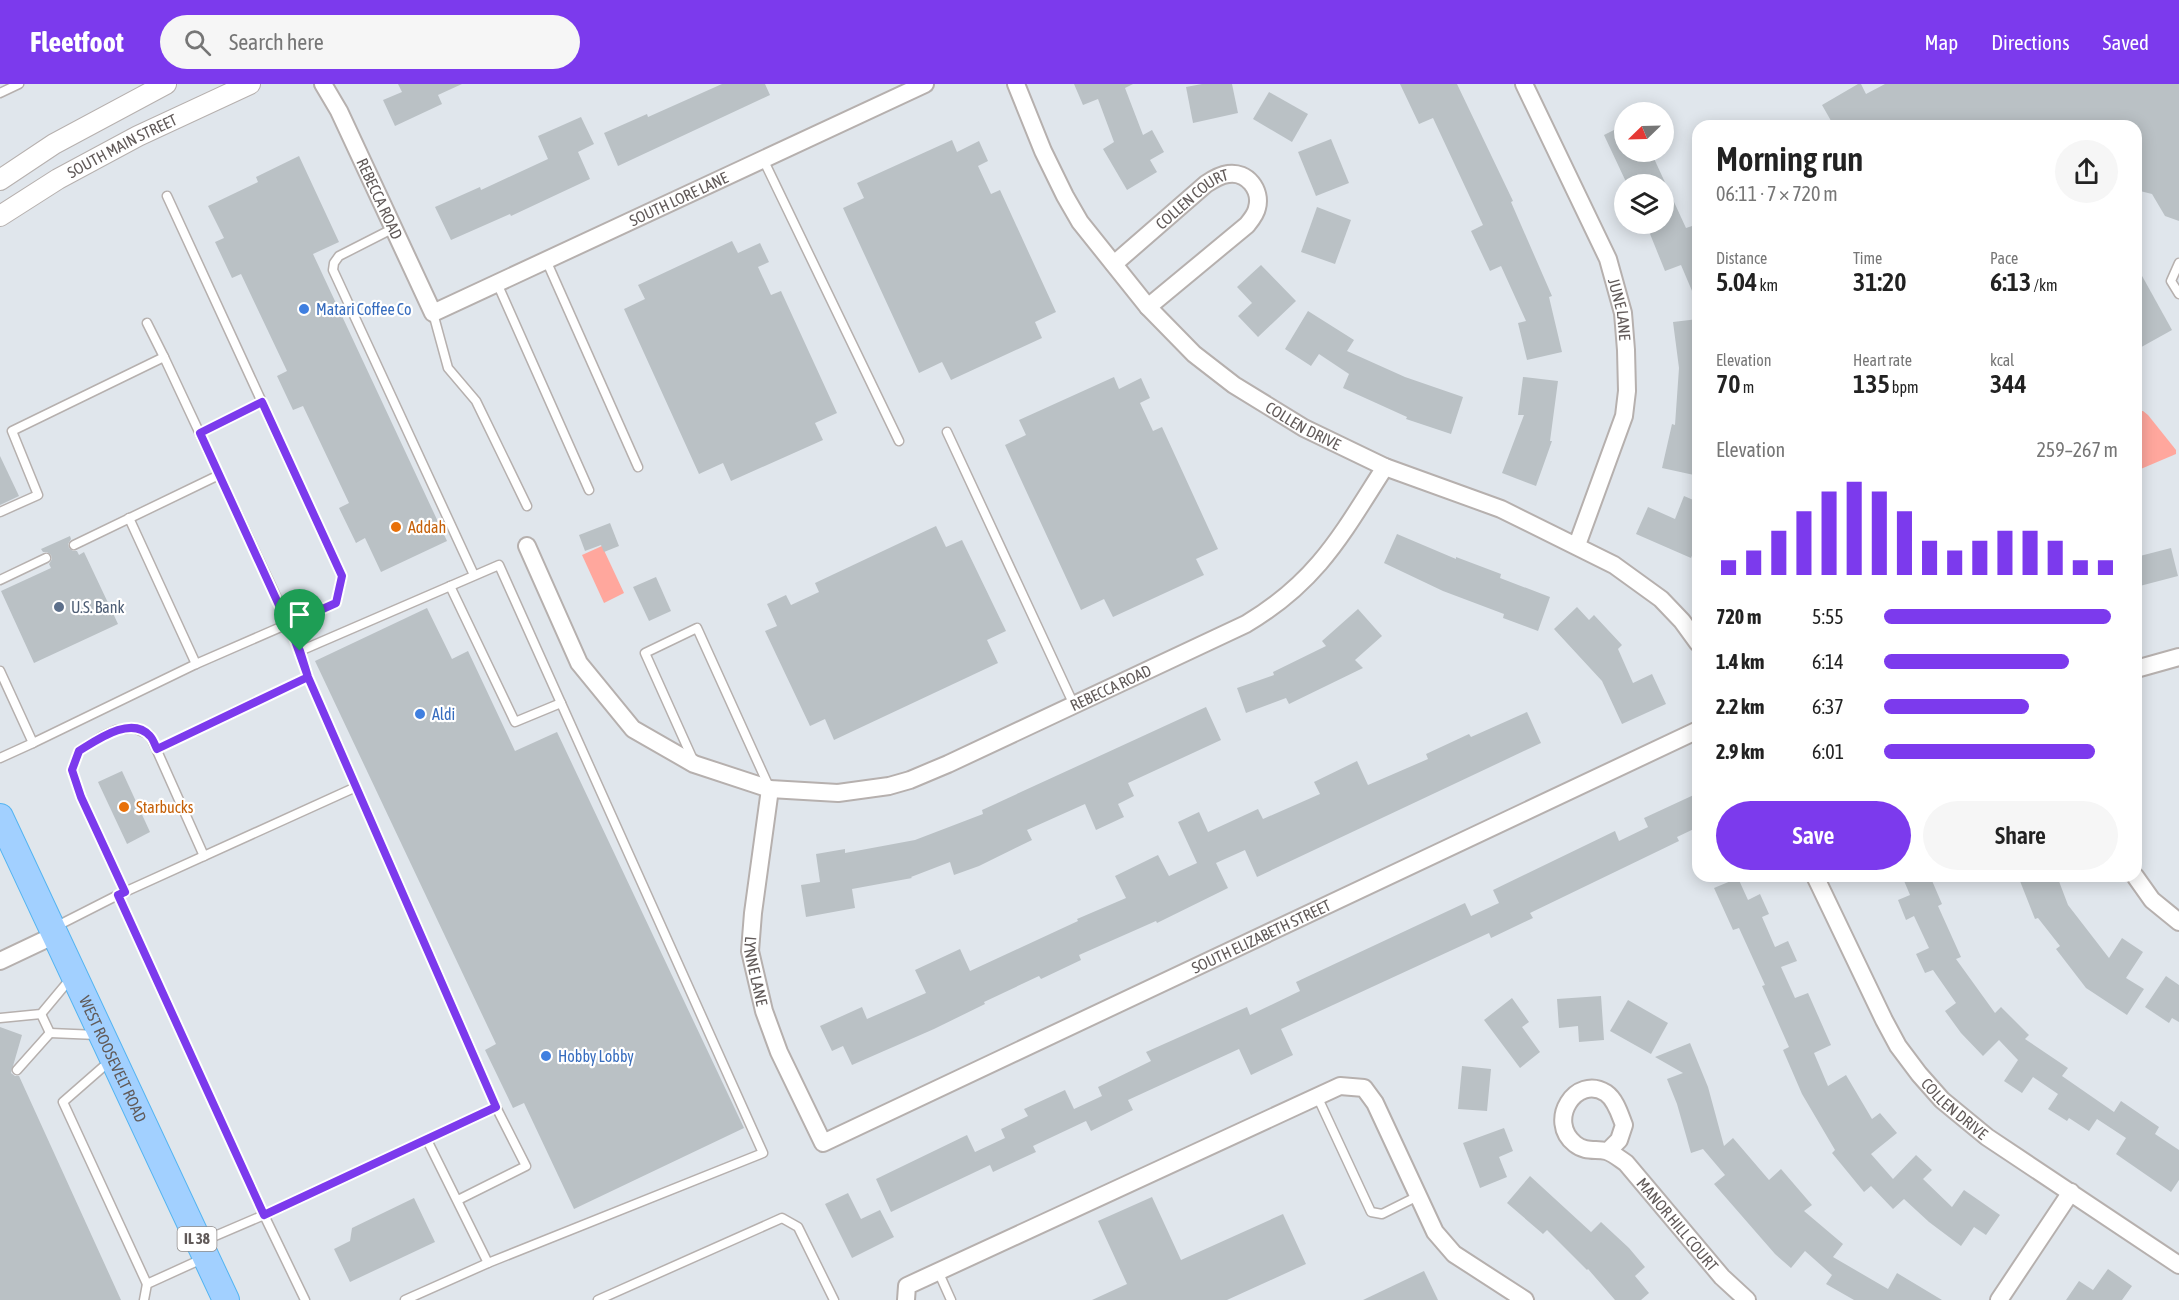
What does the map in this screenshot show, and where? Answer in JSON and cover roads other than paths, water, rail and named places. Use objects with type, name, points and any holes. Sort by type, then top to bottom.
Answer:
[{"type":"main road","name":"WEST ROOSEVELT ROAD","points":[[0,817],[225,1300]]},
{"type":"street","name":"SOUTH MAIN STREET","points":[[0,180],[54,144],[166,84]]},
{"type":"street","name":"SOUTH MAIN STREET","points":[[0,216],[58,179],[138,136],[250,84]]},
{"type":"street","name":"REBECCA ROAD","points":[[323,84],[339,111],[433,313]]},
{"type":"street","name":"SOUTH LORE LANE","points":[[433,313],[924,84]]},
{"type":"street","name":"COLLEN DRIVE","points":[[1016,84],[1043,151],[1080,222],[1148,307],[1194,354],[1243,391],[1304,428],[1385,467],[1501,509],[1614,565],[1661,599],[1692,635]]},
{"type":"street","name":"JUNE LANE","points":[[1524,84],[1608,259],[1623,313],[1627,391],[1624,416],[1577,545]]},
{"type":"street","name":"COLLEN COURT","points":[[1114,264],[1215,178],[1228,174],[1242,175],[1253,183],[1259,197],[1257,211],[1247,225],[1148,307]]},
{"type":"street","name":"REBECCA ROAD","points":[[527,546],[579,663],[633,729],[694,764],[770,789],[838,793],[864,791],[899,783],[948,764],[1246,624],[1290,595],[1311,574],[1330,552],[1385,467]]},
{"type":"street","points":[[2142,667],[2179,657]]},
{"type":"street","name":"SOUTH ELIZABETH STREET","points":[[823,1143],[1692,733]]},
{"type":"street","name":"LYNNE LANE","points":[[770,789],[750,951],[765,1011],[779,1052],[823,1143]]},
{"type":"street","name":"COLLEN DRIVE","points":[[1818,882],[1898,1046],[1942,1100],[1966,1121],[2179,1265]]},
{"type":"street","points":[[2139,882],[2152,900],[2179,922]]},
{"type":"street","points":[[0,961],[53,932]]},
{"type":"street","points":[[906,1300],[907,1286],[1340,1086],[1364,1088],[1375,1103],[1435,1232],[1454,1254],[1525,1300]]},
{"type":"street","name":"MANOR HILL COURT","points":[[1608,1151],[1626,1163],[1722,1278],[1747,1300]]},
{"type":"street","points":[[1998,1300],[2071,1191]]},
{"type":"lane","points":[[0,93],[19,84]]},
{"type":"lane","points":[[763,159],[899,441]]},
{"type":"lane","points":[[0,758],[196,664],[336,603],[342,576],[167,196]]},
{"type":"lane","points":[[394,228],[339,256],[334,263],[333,270],[474,575]]},
{"type":"lane","points":[[546,260],[638,467]]},
{"type":"lane","points":[[2179,263],[2171,281],[2179,294]]},
{"type":"lane","points":[[497,283],[590,490]]},
{"type":"lane","points":[[433,313],[448,368],[476,401],[527,506]]},
{"type":"lane","points":[[147,322],[289,624],[308,677],[356,787],[496,1107],[526,1166],[458,1200]]},
{"type":"lane","points":[[0,512],[38,495],[12,431],[164,357]]},
{"type":"lane","points":[[200,433],[262,402]]},
{"type":"lane","points":[[947,432],[1074,705]]},
{"type":"lane","points":[[74,544],[219,475]]},
{"type":"lane","points":[[129,518],[196,664]]},
{"type":"lane","points":[[0,580],[46,558]]},
{"type":"lane","points":[[300,651],[499,565],[763,1153],[488,1263],[405,1300]]},
{"type":"lane","points":[[450,586],[515,722],[561,703]]},
{"type":"lane","points":[[694,764],[645,653],[697,628],[770,789]]},
{"type":"lane","points":[[0,671],[33,743]]},
{"type":"lane","points":[[157,749],[308,677]]},
{"type":"lane","points":[[204,856],[150,735],[134,728],[116,730],[79,751],[72,770],[81,797],[264,1215],[305,1300]]},
{"type":"lane","points":[[53,932],[122,894],[356,787]]},
{"type":"lane","points":[[0,1017],[41,1014],[74,975]]},
{"type":"lane","points":[[41,1014],[50,1033]]},
{"type":"lane","points":[[50,1033],[101,1035]]},
{"type":"lane","points":[[17,1070],[50,1033]]},
{"type":"lane","points":[[112,1058],[63,1102],[147,1284],[144,1300]]},
{"type":"lane","points":[[1317,1096],[1371,1212],[1382,1214],[1418,1196]]},
{"type":"lane","points":[[147,1284],[264,1215],[496,1107]]},
{"type":"lane","points":[[427,1140],[488,1263]]},
{"type":"lane","points":[[598,1300],[782,1218],[798,1227],[834,1300]]},
{"type":"lane","points":[[938,1272],[951,1300]]},
{"type":"place","name":"Matari Coffee Co","points":[[304,309]]},
{"type":"place","name":"Addah","points":[[396,527]]},
{"type":"place","name":"U.S. Bank","points":[[59,607]]},
{"type":"place","name":"Aldi","points":[[420,714]]},
{"type":"place","name":"Starbucks","points":[[124,807]]},
{"type":"place","name":"Hobby Lobby","points":[[546,1056]]}]
